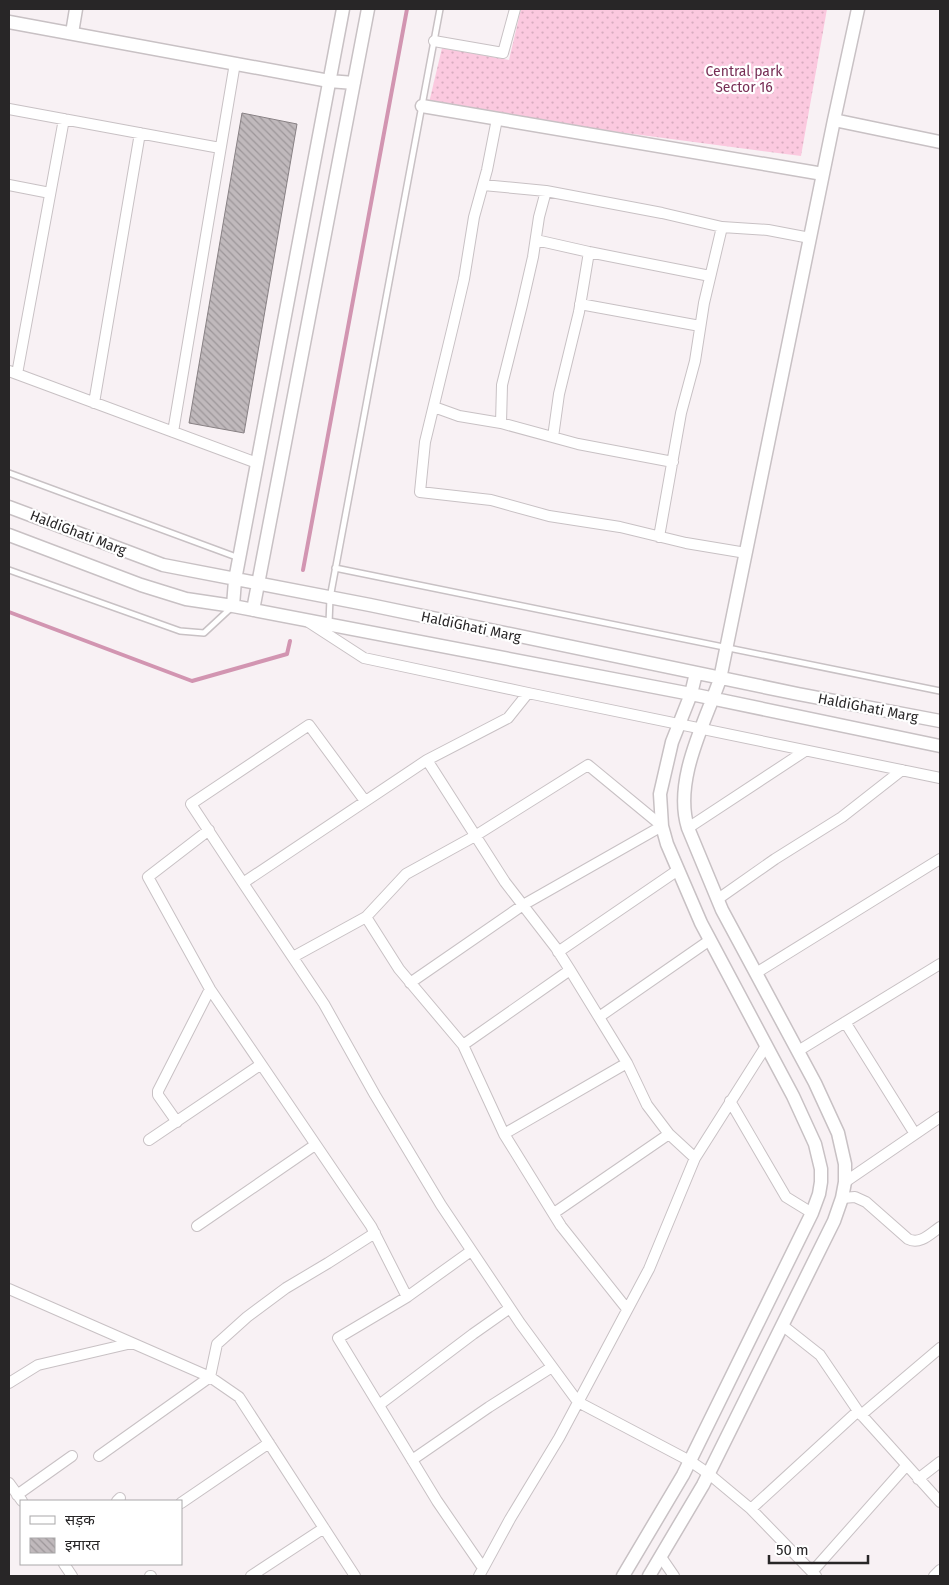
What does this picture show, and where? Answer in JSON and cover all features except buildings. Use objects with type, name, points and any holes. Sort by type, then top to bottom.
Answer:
[{"type":"street","points":[[72,33],[76,9]]},
{"type":"street","points":[[233,606],[257,463],[343,9]]},
{"type":"street","points":[[253,610],[368,9]]},
{"type":"street","points":[[434,41],[504,53],[515,9]]},
{"type":"street","points":[[649,1576],[709,1474],[834,1221],[845,1182],[845,1164],[838,1133],[815,1084],[718,899],[685,819],[683,793],[694,748],[714,699],[727,648],[858,9]]},
{"type":"street","points":[[9,22],[329,81],[354,83]]},
{"type":"street","points":[[173,432],[234,63]]},
{"type":"street","points":[[422,106],[823,174]]},
{"type":"street","points":[[9,109],[220,148]]},
{"type":"street","points":[[64,119],[13,373],[257,463]]},
{"type":"street","points":[[497,119],[474,217],[464,279],[425,442],[420,492],[491,500],[549,516],[620,526],[686,543],[746,553]]},
{"type":"street","points":[[834,120],[940,142]]},
{"type":"street","points":[[94,403],[140,133]]},
{"type":"street","points":[[483,185],[546,191],[722,226],[768,230],[810,238]]},
{"type":"street","points":[[9,186],[50,193]]},
{"type":"street","points":[[501,423],[502,385],[522,305],[546,191]]},
{"type":"street","points":[[659,537],[681,413],[695,360],[710,276],[722,226]]},
{"type":"street","points":[[536,240],[710,276]]},
{"type":"street","points":[[553,437],[561,386],[580,304],[589,252]]},
{"type":"street","points":[[580,304],[700,326]]},
{"type":"street","points":[[434,407],[459,416],[501,423],[624,454],[673,462]]},
{"type":"street","name":"HaldiGhati Marg","points":[[9,507],[163,565],[720,679],[940,721]]},
{"type":"street","name":"HaldiGhati Marg","points":[[9,535],[141,585],[186,599],[329,624],[691,694],[940,746]]},
{"type":"street","points":[[304,620],[364,658],[940,778]]},
{"type":"street","points":[[623,1576],[690,1461],[812,1213],[821,1182],[821,1169],[816,1144],[793,1096],[710,940],[678,870],[662,826],[660,794],[672,742],[691,694],[696,674]]},
{"type":"street","points":[[243,883],[427,760],[508,718],[528,693]]},
{"type":"street","points":[[366,801],[309,725],[192,804],[324,1004],[420,1171],[510,1308],[578,1402],[690,1461],[709,1474],[751,1509],[814,1574],[906,1466]]},
{"type":"street","points":[[688,828],[805,751]]},
{"type":"street","points":[[427,760],[505,882],[570,970],[627,1063],[647,1105],[669,1134],[695,1158]]},
{"type":"street","points":[[293,957],[366,916],[406,874],[475,836],[588,765],[662,826]]},
{"type":"street","points":[[718,899],[775,859],[842,817],[902,770]]},
{"type":"street","points":[[410,983],[523,905],[662,826]]},
{"type":"street","points":[[209,830],[148,877],[210,989],[374,1232],[407,1296]]},
{"type":"street","points":[[756,973],[940,859]]},
{"type":"street","points":[[558,952],[678,870]]},
{"type":"street","points":[[366,916],[399,969],[463,1045],[504,1134],[561,1226],[627,1309]]},
{"type":"street","points":[[599,1017],[710,940]]},
{"type":"street","points":[[798,1051],[940,964]]},
{"type":"street","points":[[463,1045],[570,970]]},
{"type":"street","points":[[177,1122],[158,1095],[158,1091],[210,989]]},
{"type":"street","points":[[845,1022],[915,1134]]},
{"type":"street","points":[[472,1251],[407,1296],[338,1338],[481,1572],[510,1519],[559,1438],[627,1309],[648,1268],[695,1158],[766,1046]]},
{"type":"street","points":[[504,1134],[627,1063]]},
{"type":"street","points":[[149,1140],[260,1065]]},
{"type":"street","points":[[730,1101],[786,1197],[812,1213]]},
{"type":"street","points":[[845,1182],[940,1117]]},
{"type":"street","points":[[554,1213],[669,1134]]},
{"type":"street","points":[[197,1226],[315,1145]]},
{"type":"street","points":[[842,1198],[855,1197],[866,1202],[908,1239],[914,1242],[919,1242],[940,1227]]},
{"type":"street","points":[[99,1456],[210,1377],[217,1344],[247,1317],[286,1288],[374,1232]]},
{"type":"street","points":[[9,1289],[210,1377],[239,1397],[355,1576]]},
{"type":"street","points":[[379,1405],[510,1308]]},
{"type":"street","points":[[782,1325],[820,1354],[860,1413],[940,1502]]},
{"type":"street","points":[[9,1383],[38,1365],[132,1343]]},
{"type":"street","points":[[751,1509],[860,1413],[940,1348]]},
{"type":"street","points":[[412,1460],[489,1407],[552,1367]]},
{"type":"street","points":[[182,1502],[269,1443]]},
{"type":"street","points":[[9,1482],[19,1498],[72,1456]]},
{"type":"street","points":[[918,1479],[940,1462]]},
{"type":"street","points":[[251,1576],[324,1528]]},
{"type":"street","points":[[660,1557],[674,1576]]},
{"type":"street","points":[[65,1565],[72,1576]]},
{"type":"street","points":[[934,1576],[940,1570]]},
{"type":"lane","points":[[329,624],[330,598],[335,568],[440,9]]},
{"type":"lane","points":[[9,474],[240,558]]},
{"type":"lane","points":[[335,568],[940,691]]},
{"type":"lane","points":[[9,570],[180,632],[204,633],[233,606]]},
{"type":"green space","name":"Central park Sector 16","points":[[521,9],[827,9],[801,156],[428,107],[442,48],[509,60]]},
{"type":"waterway","points":[[303,570],[407,9]]},
{"type":"waterway","points":[[9,612],[192,681],[287,654],[290,641]]}]
